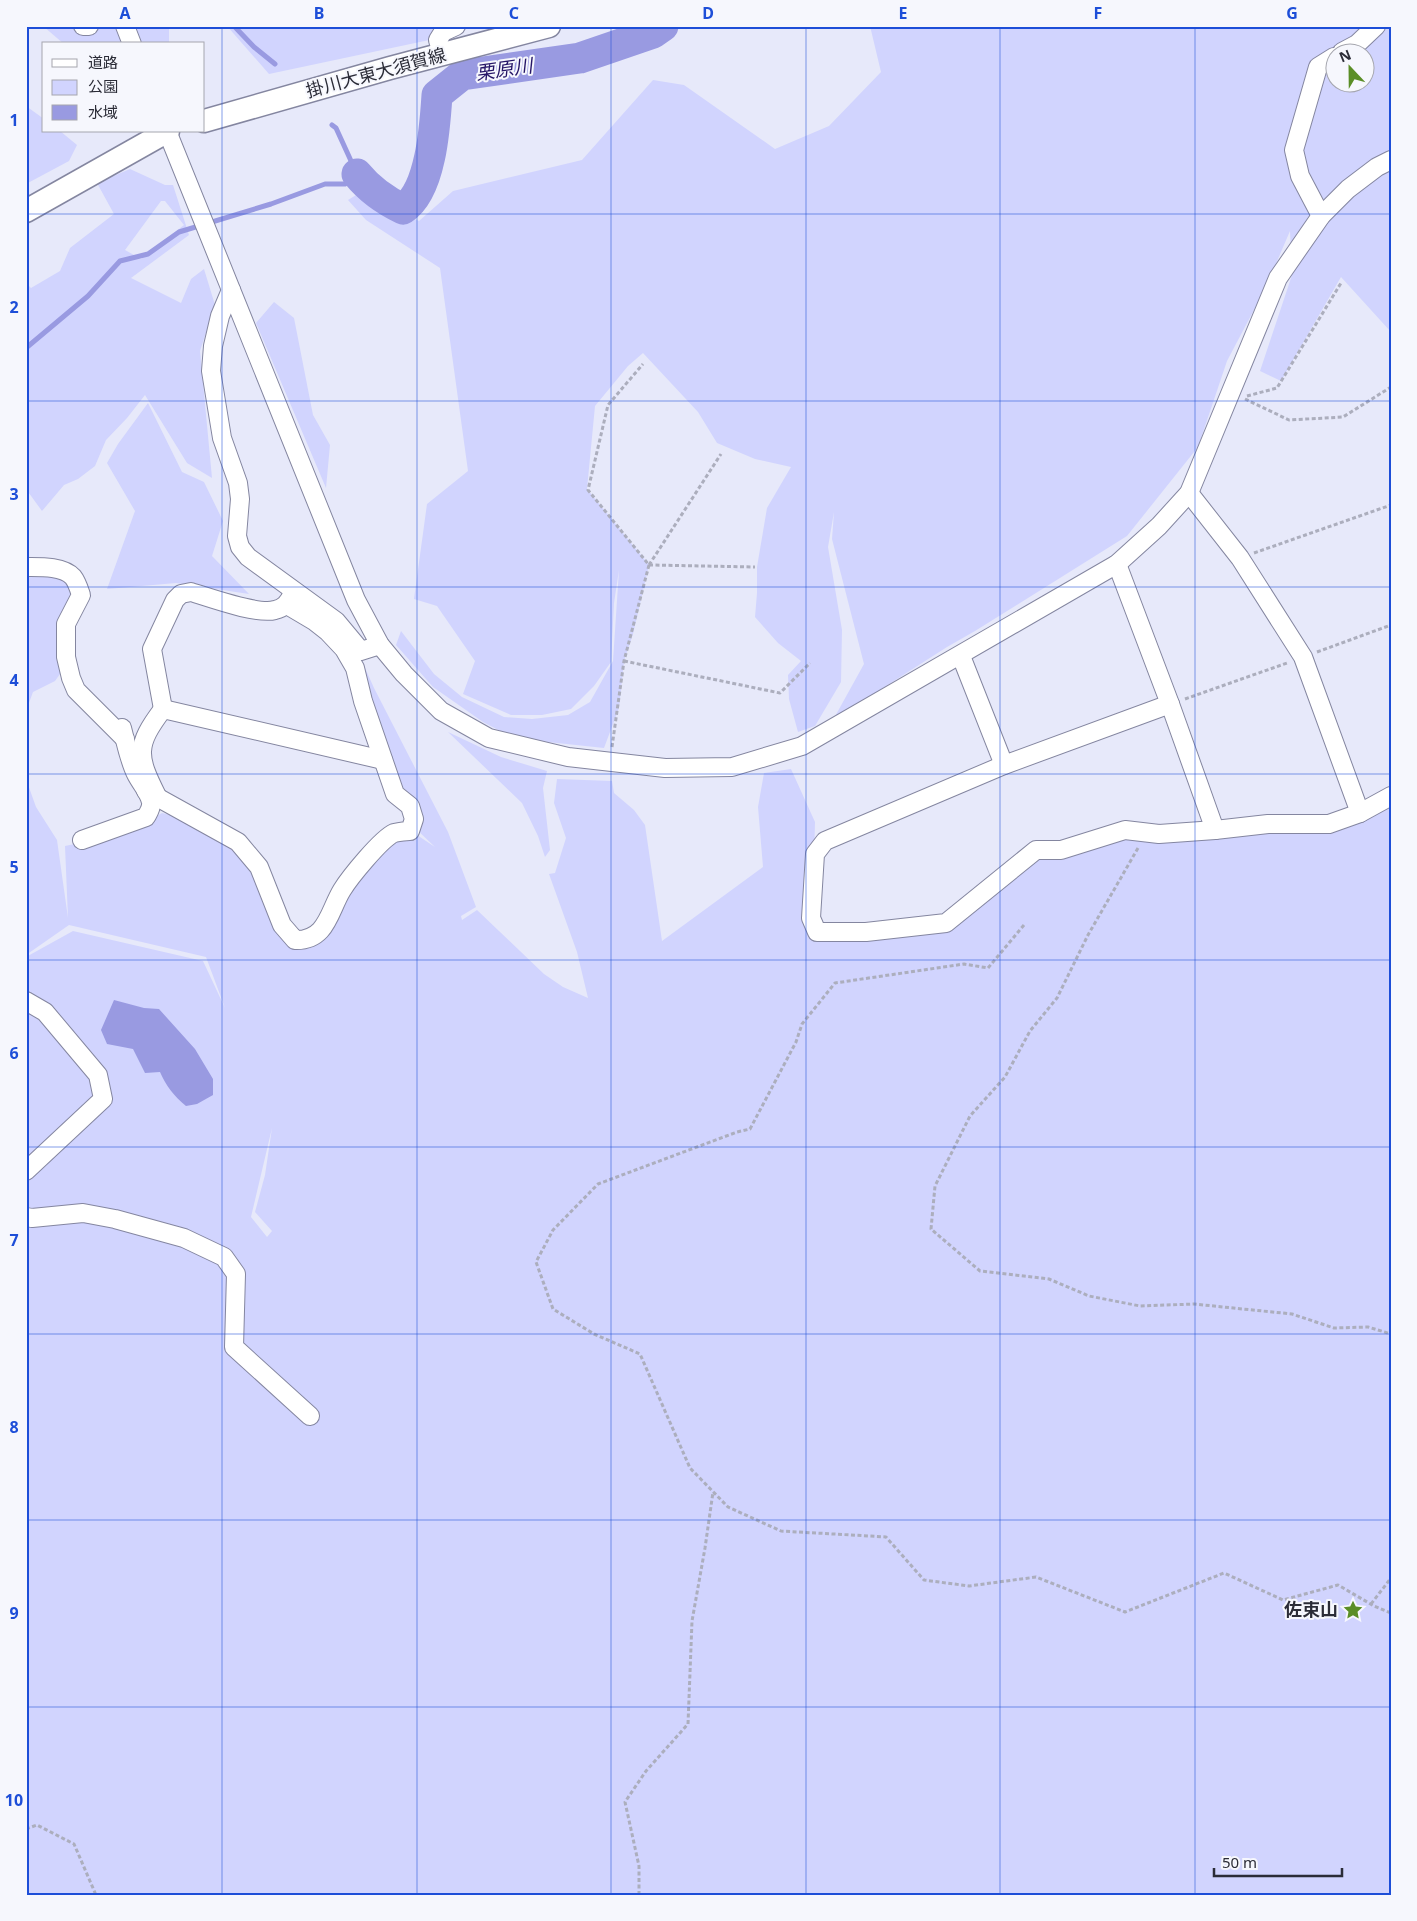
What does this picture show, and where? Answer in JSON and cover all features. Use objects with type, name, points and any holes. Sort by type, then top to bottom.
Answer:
[{"type":"main road","name":"掛川大東大須賀線","points":[[205,121],[549,26]]},
{"type":"main road","points":[[26,212],[165,132]]},
{"type":"street","points":[[82,26],[89,26]]},
{"type":"street","points":[[125,26],[131,42]]},
{"type":"street","points":[[442,54],[438,40],[443,32],[456,26]]},
{"type":"street","points":[[1358,42],[1376,26]]},
{"type":"street","points":[[1321,216],[1300,176],[1294,150],[1318,67],[1324,63]]},
{"type":"street","points":[[167,132],[356,600],[380,645],[404,674],[441,711],[489,738],[568,757],[665,768],[732,767],[802,746],[961,656],[1116,564],[1159,526],[1189,492],[1278,278],[1321,216],[1348,189],[1377,167],[1391,160]]},
{"type":"street","points":[[103,701],[120,722],[137,776],[152,794],[238,842],[259,867],[282,925],[295,940],[312,937],[327,923],[342,890],[381,842],[396,833],[410,831],[414,819],[410,806],[395,794],[363,701],[355,668],[344,649],[248,557],[240,547],[237,536],[240,498],[238,483],[222,438],[211,371],[213,346],[220,316],[231,290]]},
{"type":"street","points":[[1189,492],[1240,558],[1303,657],[1360,813]]},
{"type":"street","points":[[1116,564],[1170,704],[1215,830]]},
{"type":"street","points":[[26,566],[54,568],[72,576],[81,595],[66,624],[66,657],[71,678],[76,690],[125,739]]},
{"type":"street","points":[[82,840],[146,817],[151,804],[152,794],[142,754],[143,740],[163,709],[152,649],[175,600],[181,594],[191,592],[261,612],[276,610],[291,597]]},
{"type":"street","points":[[291,597],[336,621],[361,651],[380,645]]},
{"type":"street","points":[[961,656],[1004,765]]},
{"type":"street","points":[[1170,704],[1004,765],[825,841],[815,854],[811,918],[817,932],[866,932],[946,923],[1036,850],[1061,850],[1125,830],[1159,834],[1268,824],[1329,824],[1360,813],[1391,796]]},
{"type":"street","points":[[163,709],[383,760]]},
{"type":"street","points":[[26,1001],[46,1012],[98,1075],[103,1099],[26,1171]]},
{"type":"street","points":[[26,1217],[83,1213],[115,1219],[184,1238],[224,1257],[236,1274],[234,1347],[310,1416]]},
{"type":"path","points":[[1341,283],[1277,388],[1241,397],[1289,420],[1343,417],[1391,387]]},
{"type":"path","points":[[642,364],[608,405],[588,490],[649,565],[754,567]]},
{"type":"path","points":[[610,762],[624,661],[649,565],[721,454]]},
{"type":"path","points":[[1240,558],[1391,505]]},
{"type":"path","points":[[1170,704],[1391,625]]},
{"type":"path","points":[[624,661],[780,693],[810,663]]},
{"type":"path","points":[[1140,845],[1088,935],[1057,998],[1030,1031],[1005,1077],[970,1116],[935,1186],[931,1230],[980,1271],[1049,1279],[1089,1296],[1140,1306],[1194,1304],[1292,1314],[1334,1328],[1368,1327],[1391,1334]]},
{"type":"path","points":[[1024,925],[988,968],[964,964],[835,983],[802,1024],[796,1042],[750,1129],[737,1132],[598,1184],[553,1230],[536,1262],[553,1309],[594,1334],[640,1354],[690,1468],[728,1507],[781,1531],[886,1537],[924,1580],[969,1586],[1036,1577],[1125,1612],[1224,1573],[1283,1600],[1338,1585],[1391,1613]]},
{"type":"path","points":[[639,1895],[639,1866],[625,1802],[646,1771],[688,1724],[692,1621],[713,1492]]},
{"type":"path","points":[[1371,1604],[1391,1578]]},
{"type":"path","points":[[26,1829],[36,1825],[74,1844],[96,1895]]},
{"type":"green space","points":[[43,26],[169,26],[169,42],[62,42]]},
{"type":"green space","points":[[227,26],[454,26],[434,39],[269,74]]},
{"type":"green space","points":[[870,26],[1391,26],[1391,332],[1341,277],[1281,381],[1260,371],[1292,275],[1290,231],[1266,287],[1227,361],[1198,447],[1127,536],[833,720],[864,664],[832,539],[834,512],[828,547],[842,630],[841,682],[815,726],[798,732],[789,699],[788,675],[801,661],[778,643],[755,617],[757,567],[767,508],[791,467],[755,459],[717,443],[698,412],[643,353],[628,366],[595,406],[587,489],[649,565],[633,634],[624,661],[619,708],[604,748],[548,742],[506,734],[483,722],[433,687],[396,645],[401,631],[434,674],[462,697],[504,717],[532,719],[568,715],[590,702],[613,661],[619,570],[614,603],[611,662],[594,686],[571,709],[542,715],[511,715],[463,694],[475,661],[437,606],[414,599],[427,504],[468,471],[440,268],[366,220],[348,200],[361,192],[419,221],[453,191],[582,160],[653,80],[684,85],[775,149],[829,126],[881,72]]},
{"type":"green space","points":[[26,106],[42,118],[42,132],[61,132],[77,145],[69,161],[26,184]]},
{"type":"green space","points":[[130,169],[165,185],[173,185],[189,235],[131,278],[181,303],[191,279],[204,269],[215,305],[200,351],[212,478],[187,463],[145,395],[106,440],[95,466],[78,479],[64,485],[42,511],[26,489],[26,283],[31,288],[60,271],[70,248],[114,214],[97,183]],"holes":[[[161,201],[165,201],[184,225],[141,259],[125,250]]]},
{"type":"green space","points":[[274,302],[294,318],[313,415],[330,445],[326,488],[256,323]]},
{"type":"green space","points":[[148,403],[182,472],[204,482],[223,521],[212,556],[249,594],[176,583],[107,589],[135,511],[107,463],[118,444]]},
{"type":"green space","points":[[54,568],[80,592],[68,663],[55,681],[33,692],[26,711],[26,571]]},
{"type":"green space","points":[[353,641],[374,688],[448,832],[476,907],[461,916],[462,920],[477,910],[544,974],[563,987],[588,998],[577,952],[549,874],[555,873],[566,838],[554,803],[557,779],[612,781],[614,793],[634,810],[645,825],[662,941],[763,867],[758,807],[764,773],[791,769],[815,822],[812,932],[946,923],[1036,855],[1124,834],[1334,828],[1391,800],[1391,1895],[26,1895],[26,957],[73,931],[203,961],[225,1008],[206,957],[69,925],[26,955],[26,779],[36,807],[57,840],[68,918],[65,846],[131,832],[162,813],[191,820],[251,863],[272,918],[312,937],[395,833],[417,835],[435,847],[415,828],[394,791]],"holes":[[[272,1128],[265,1175],[255,1212],[272,1231],[267,1237],[251,1217]]]},
{"type":"green space","points":[[448,732],[501,757],[547,771],[543,788],[550,850],[545,857],[538,836],[522,803]]},
{"type":"water","points":[[114,1000],[144,1008],[159,1009],[195,1049],[213,1079],[213,1095],[197,1104],[186,1106],[171,1090],[160,1072],[145,1073],[133,1049],[107,1044],[101,1030]]},
{"type":"waterway","points":[[234,26],[254,47],[275,64]]},
{"type":"waterway","name":"栗原川","points":[[357,174],[378,194],[403,209],[420,188],[426,173],[433,140],[437,95],[462,75],[580,58],[653,33],[663,26]]},
{"type":"waterway","points":[[26,348],[88,296],[120,261],[148,254],[179,232],[271,204],[325,184],[345,184],[357,174],[336,128],[332,125]]},
{"type":"place","name":"佐束山","points":[[1353,1610]]}]
